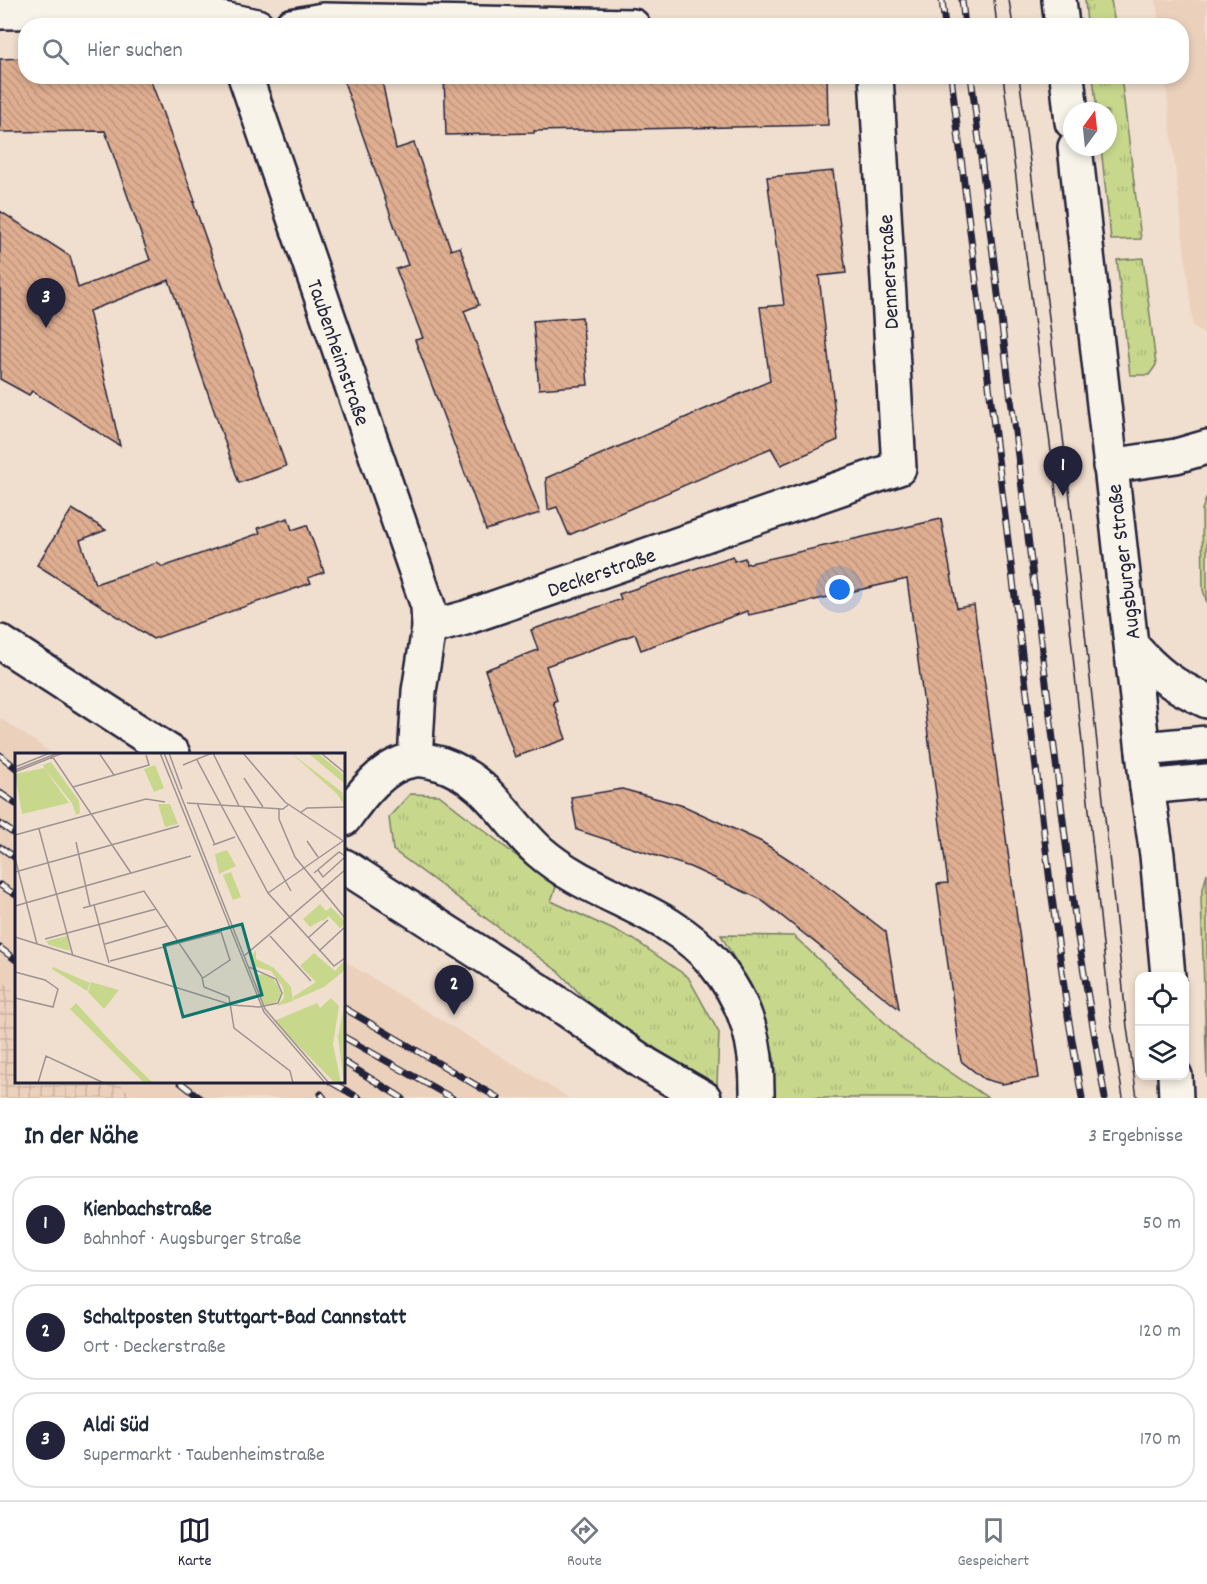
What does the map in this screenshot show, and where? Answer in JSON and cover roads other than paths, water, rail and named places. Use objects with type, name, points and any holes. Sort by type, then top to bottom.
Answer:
[{"type":"street","points":[[1059,0],[1061,18]]},
{"type":"street","points":[[0,12],[178,10],[232,18]]},
{"type":"street","name":"Taubenheimstraße","points":[[248,84],[428,606],[429,628]]},
{"type":"street","name":"Dennerstraße","points":[[876,84],[899,468]]},
{"type":"street","points":[[1068,84],[1070,102]]},
{"type":"street","name":"Augsburger Straße","points":[[1076,156],[1147,787],[1157,855],[1168,972]]},
{"type":"street","points":[[1110,466],[1176,456],[1207,447]]},
{"type":"street","name":"Deckerstraße","points":[[429,628],[476,614],[899,468]]},
{"type":"street","points":[[415,760],[419,691],[429,628]]},
{"type":"street","points":[[0,642],[170,753]]},
{"type":"street","points":[[1132,646],[1152,669],[1170,683],[1207,701]]},
{"type":"street","points":[[1143,749],[1207,743]]},
{"type":"street","points":[[345,818],[383,774],[398,764],[415,760],[430,761],[466,775],[489,793],[538,850],[561,868],[669,925],[691,940],[713,962],[732,988],[744,1013],[758,1068],[757,1098]]},
{"type":"street","points":[[1147,787],[1207,781]]},
{"type":"street","points":[[345,867],[547,996],[647,1065],[704,1098]]},
{"type":"street","points":[[1175,1080],[1176,1098]]},
{"type":"tram line","points":[[994,0],[996,18]]},
{"type":"tram line","points":[[1009,0],[1012,18]]},
{"type":"tram line","points":[[1004,84],[1055,483],[1111,1022],[1123,1098]]},
{"type":"tram line","points":[[1020,84],[1137,1098]]},
{"type":"railway","points":[[942,0],[944,18]]},
{"type":"railway","points":[[962,0],[964,18]]},
{"type":"railway","points":[[952,84],[1051,890],[1082,1098]]},
{"type":"railway","points":[[972,84],[1076,925],[1105,1098]]},
{"type":"railway","points":[[0,755],[15,767]]},
{"type":"railway","points":[[0,793],[15,803]]},
{"type":"railway","points":[[0,824],[15,834]]},
{"type":"railway","points":[[0,847],[15,857]]},
{"type":"railway","points":[[0,885],[15,894]]},
{"type":"railway","points":[[0,948],[15,959]]},
{"type":"railway","points":[[345,1009],[498,1098]]},
{"type":"railway","points":[[345,1038],[452,1098]]},
{"type":"railway","points":[[345,1063],[402,1098]]},
{"type":"railway","points":[[181,1083],[200,1098]]},
{"type":"railway","points":[[333,1083],[359,1098]]},
{"type":"railway","points":[[321,1094],[324,1098]]},
{"type":"place","name":"Aldi Süd","points":[[46,328]]},
{"type":"place","name":"Kienbachstraße","points":[[1063,496]]},
{"type":"place","name":"Schaltposten Stuttgart-Bad Cannstatt","points":[[454,1015]]}]
